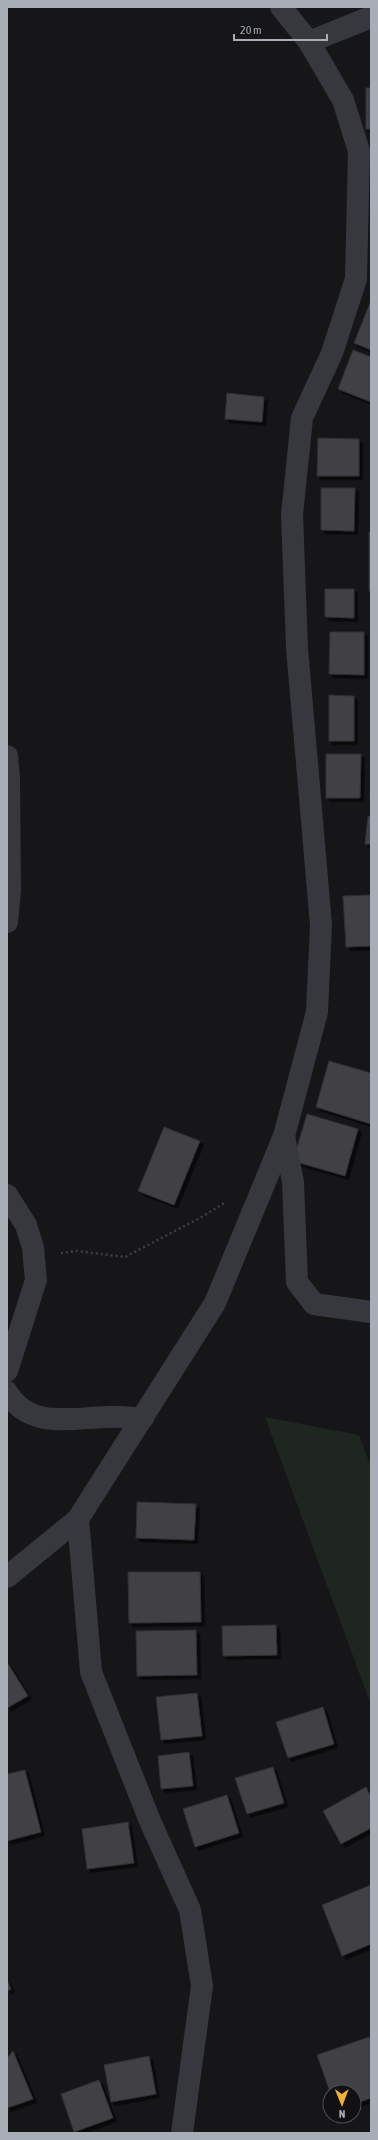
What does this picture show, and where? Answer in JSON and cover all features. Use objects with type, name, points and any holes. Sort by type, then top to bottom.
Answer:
[{"type":"street","points":[[7,1577],[78,1519],[215,1303],[284,1136],[317,1012],[322,925],[298,648],[292,515],[302,418],[332,354],[356,279],[359,151],[343,100],[309,42],[281,7]]},
{"type":"street","points":[[309,42],[371,17]]},
{"type":"street","points":[[7,756],[9,778],[10,891],[7,922]]},
{"type":"street","points":[[284,1136],[293,1182],[297,1282],[314,1304],[371,1312]]},
{"type":"street","points":[[7,1195],[26,1226],[33,1248],[36,1280],[7,1372]]},
{"type":"street","points":[[7,1392],[14,1404],[29,1412],[49,1419],[70,1421],[106,1417],[143,1418]]},
{"type":"street","points":[[78,1519],[91,1672],[150,1821],[190,1910],[202,1986],[182,2133]]},
{"type":"path","points":[[36,1280],[42,1268],[57,1253],[77,1251],[124,1257],[200,1218],[230,1200]]},
{"type":"shaded area","points":[[265,1417],[359,1435],[371,1467],[371,1705]]},
{"type":"building","points":[[366,88],[371,88],[371,129],[366,129]]},
{"type":"building","points":[[370,303],[371,304],[371,350],[354,343]]},
{"type":"building","points":[[353,350],[371,357],[371,402],[338,389]]},
{"type":"building","points":[[227,393],[264,397],[262,422],[225,419]]},
{"type":"building","points":[[318,438],[359,439],[359,476],[317,476]]},
{"type":"building","points":[[321,488],[355,488],[354,531],[321,530]]},
{"type":"building","points":[[369,532],[371,532],[371,591],[369,591]]},
{"type":"building","points":[[325,589],[354,589],[354,618],[325,617]]},
{"type":"building","points":[[330,632],[364,632],[364,675],[329,674]]},
{"type":"building","points":[[329,695],[354,696],[354,741],[329,741]]},
{"type":"building","points":[[326,754],[361,754],[360,798],[326,798]]},
{"type":"building","points":[[368,816],[371,817],[371,844],[365,844]]},
{"type":"building","points":[[371,895],[371,946],[346,947],[343,896]]},
{"type":"building","points":[[329,1061],[371,1073],[371,1124],[316,1107]]},
{"type":"building","points":[[307,1114],[358,1129],[345,1176],[293,1161]]},
{"type":"building","points":[[164,1127],[200,1141],[174,1205],[138,1191]]},
{"type":"building","points":[[137,1502],[196,1504],[194,1540],[136,1538]]},
{"type":"building","points":[[128,1572],[200,1572],[201,1622],[129,1623]]},
{"type":"building","points":[[276,1625],[277,1655],[223,1656],[222,1626]]},
{"type":"building","points":[[196,1630],[197,1675],[137,1676],[136,1631]]},
{"type":"building","points":[[7,1662],[28,1696],[7,1708]]},
{"type":"building","points":[[197,1693],[202,1736],[161,1740],[156,1697]]},
{"type":"building","points":[[323,1707],[334,1744],[288,1758],[276,1722]]},
{"type":"building","points":[[189,1752],[193,1786],[161,1789],[158,1756]]},
{"type":"building","points":[[273,1767],[284,1803],[247,1814],[235,1778]]},
{"type":"building","points":[[25,1770],[41,1832],[7,1841],[7,1774]]},
{"type":"building","points":[[366,1787],[371,1797],[371,1828],[341,1844],[323,1811]]},
{"type":"building","points":[[227,1795],[239,1833],[195,1847],[183,1809]]},
{"type":"building","points":[[128,1822],[134,1863],[87,1869],[82,1829]]},
{"type":"building","points":[[371,1885],[371,1944],[342,1956],[322,1905]]},
{"type":"building","points":[[7,1980],[11,1989],[7,1991]]},
{"type":"building","points":[[369,2037],[371,2043],[371,2098],[362,2101],[362,2084],[327,2084],[317,2055]]},
{"type":"building","points":[[13,2051],[33,2099],[7,2108],[7,2058]]},
{"type":"building","points":[[149,2056],[156,2094],[111,2102],[104,2065]]},
{"type":"building","points":[[99,2080],[113,2118],[74,2132],[61,2094]]}]
